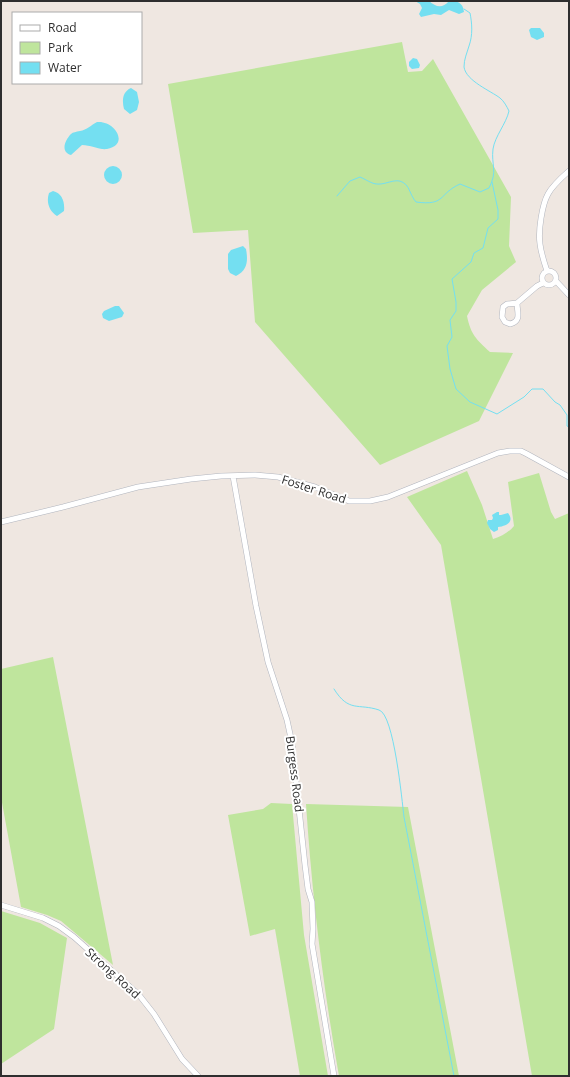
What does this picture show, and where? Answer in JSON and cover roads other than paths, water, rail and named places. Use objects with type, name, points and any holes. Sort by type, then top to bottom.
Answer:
[{"type":"street","points":[[548,271],[543,260],[540,242],[542,219],[548,195],[561,178],[569,171]]},
{"type":"street","points":[[543,283],[542,274],[551,271],[555,274],[556,281],[569,295]]},
{"type":"street","points":[[543,283],[548,286],[552,285],[556,281]]},
{"type":"street","points":[[517,303],[517,320],[510,324],[505,322],[502,317],[503,307],[507,304],[517,303],[537,286],[543,283]]},
{"type":"street","name":"Foster Road","points":[[1,522],[138,487],[191,479],[233,476],[255,475],[278,477],[315,487],[349,501],[365,502],[388,496],[490,456],[510,451],[527,454],[569,477]]},
{"type":"street","name":"Burgess Road","points":[[233,476],[256,606],[268,662],[287,720],[292,743],[308,889],[312,902],[314,929],[312,944],[334,1076]]},
{"type":"street","name":"Strong Road","points":[[1,905],[43,918],[59,926],[74,937],[139,995],[154,1014],[182,1059],[198,1076]]},
{"type":"water","points":[[415,1],[429,1],[434,5],[439,6],[446,4],[449,1],[457,2],[461,4],[464,12],[459,14],[449,10],[441,15],[434,14],[421,17],[419,14],[422,8],[420,4]]},
{"type":"water","points":[[531,28],[540,28],[544,33],[544,37],[537,40],[531,37],[529,30]]},
{"type":"water","points":[[413,58],[417,59],[420,65],[419,68],[412,69],[409,66],[409,62]]},
{"type":"water","points":[[131,88],[137,92],[139,102],[137,110],[130,114],[124,109],[123,100],[124,94]]},
{"type":"water","points":[[97,122],[104,122],[117,133],[119,138],[118,143],[114,147],[101,149],[82,145],[71,155],[66,151],[65,146],[67,139],[71,134],[85,130]]},
{"type":"water","points":[[113,166],[119,169],[122,175],[119,181],[113,184],[107,181],[104,175],[107,169]]},
{"type":"water","points":[[53,191],[61,196],[64,204],[64,211],[57,216],[52,212],[48,203],[49,193]]},
{"type":"water","points":[[243,246],[246,249],[246,264],[243,271],[236,276],[230,273],[228,269],[228,254],[231,250]]},
{"type":"water","points":[[115,306],[119,306],[124,313],[122,317],[109,321],[103,318],[102,314],[104,311]]},
{"type":"water","points":[[499,512],[499,515],[508,513],[511,519],[509,523],[498,527],[498,530],[494,532],[490,529],[487,523],[488,520],[492,520],[492,515]]},
{"type":"waterway","points":[[337,196],[350,181],[360,177],[377,184],[400,181],[407,186],[416,202],[426,203],[437,201],[460,184],[480,192],[489,188],[494,172],[494,144],[506,121],[509,111],[501,99],[479,85],[469,77],[466,72],[464,61],[470,42],[472,29],[470,13],[464,9]]},
{"type":"waterway","points":[[492,182],[498,210],[498,219],[488,228],[483,248],[474,253],[471,262],[452,279],[456,311],[450,320],[452,337],[447,346],[450,369],[456,389],[470,402],[497,414],[524,397],[532,389],[543,389],[555,402],[560,405],[567,415],[567,426],[569,427]]},
{"type":"waterway","points":[[334,689],[339,697],[349,704],[379,710],[384,715],[389,726],[399,777],[404,817],[454,1076]]}]
